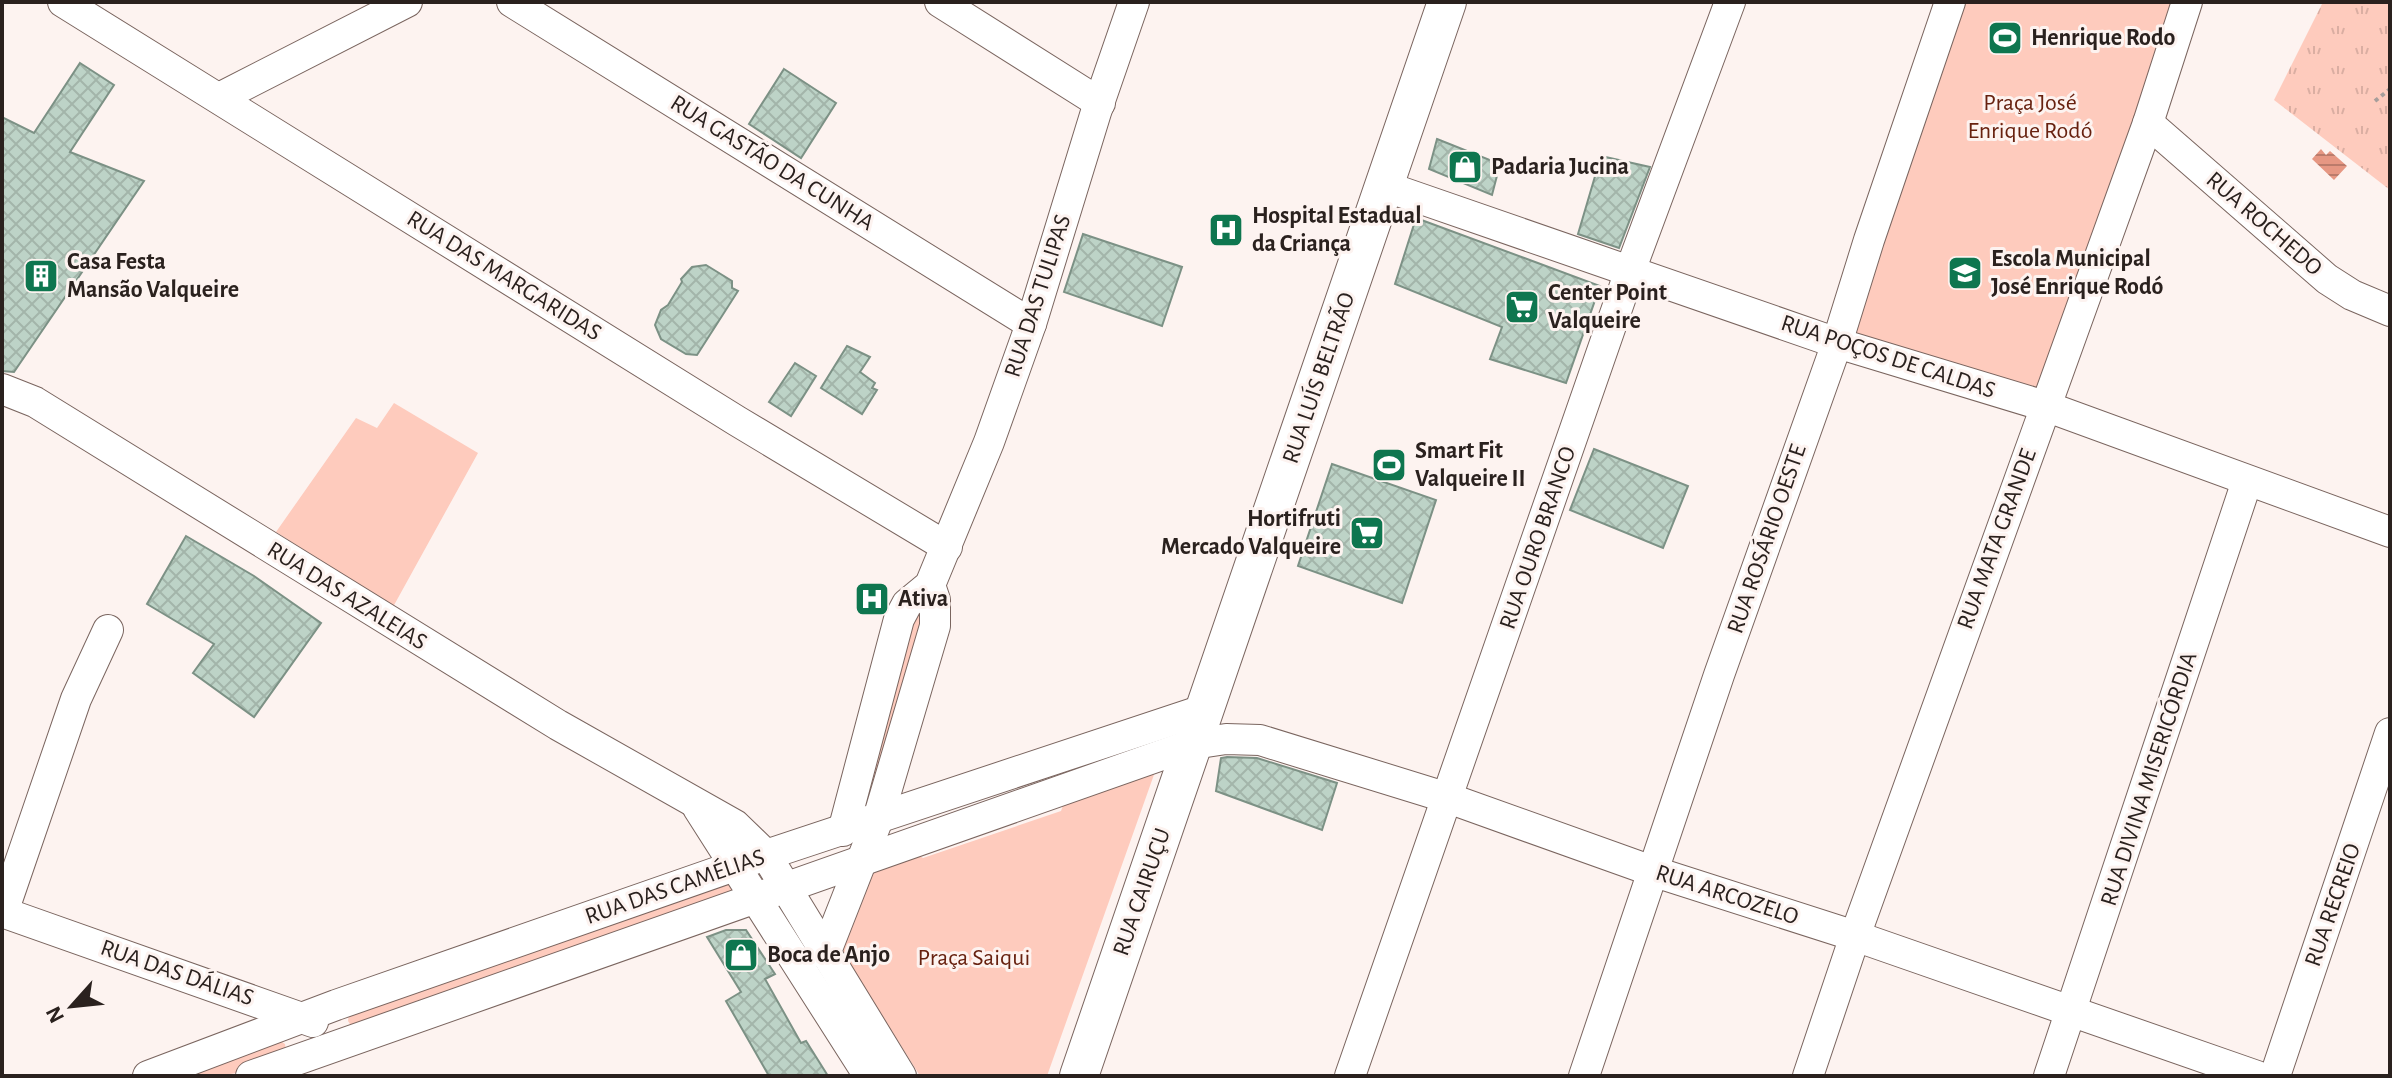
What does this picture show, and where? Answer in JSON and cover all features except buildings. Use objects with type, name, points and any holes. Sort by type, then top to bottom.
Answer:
[{"type":"main road","name":"RUA LUÍS BELTRÃO","points":[[1206,709],[1447,2]]},
{"type":"main road","name":"RUA CAIRUÇU","points":[[1079,1076],[1206,709]]},
{"type":"street","name":"RUA DAS MARGARIDAS","points":[[63,2],[91,12],[219,98],[687,390],[947,547]]},
{"type":"street","points":[[219,98],[407,2]]},
{"type":"street","name":"RUA GASTÃO DA CUNHA","points":[[512,2],[1031,324]]},
{"type":"street","points":[[940,2],[1100,103]]},
{"type":"street","name":"RUA DAS TULIPAS","points":[[843,831],[899,619],[907,604],[930,585],[989,442],[1031,324],[1134,2]]},
{"type":"street","name":"RUA OURO BRANCO","points":[[1350,1076],[1630,271],[1730,2]]},
{"type":"street","name":"RUA ROSÁRIO OESTE","points":[[1584,1076],[1719,675],[1837,343],[1950,2]]},
{"type":"street","name":"RUA MATA GRANDE","points":[[1808,1076],[1855,936],[2148,123],[2187,2]]},
{"type":"street","name":"RUA ROCHEDO","points":[[2148,123],[2327,279],[2352,295],[2390,311]]},
{"type":"street","name":"RUA POÇOS DE CALDAS","points":[[1384,186],[1837,343],[2045,406],[2390,532]]},
{"type":"street","name":"RUA DAS AZALEIAS","points":[[2,389],[35,402],[558,725],[735,825],[766,855]]},
{"type":"street","name":"RUA DIVINA MISERICÓRDIA","points":[[2049,1076],[2247,481]]},
{"type":"street","points":[[825,954],[878,819],[935,626],[935,600],[930,585]]},
{"type":"street","points":[[3,912],[76,699],[108,630]]},
{"type":"street","name":"RUA DAS CAMÉLIAS","points":[[148,1076],[766,855],[1206,709]]},
{"type":"street","name":"RUA RECREIO","points":[[2275,1076],[2390,733]]},
{"type":"street","name":"RUA ARCOZELO","points":[[1193,744],[1226,739],[1260,740],[1448,798],[1655,872],[1855,936],[2257,1076]]},
{"type":"street","name":"RUA DAS CAMÉLIAS","points":[[251,1076],[1193,744]]},
{"type":"street","name":"RUA DAS AZALEIAS","points":[[694,802],[736,866]]},
{"type":"street","points":[[766,855],[899,1075]]},
{"type":"street","points":[[736,866],[869,1076]]},
{"type":"street","name":"RUA DAS DÁLIAS","points":[[3,912],[305,1018],[349,1041]]},
{"type":"path","points":[[2375,101],[2390,89]]},
{"type":"green space","name":"Praça José Enrique Rodó","points":[[1951,2],[2187,2],[2045,406],[1837,343]]},
{"type":"green space","points":[[2323,2],[2390,2],[2390,190],[2274,100]]},
{"type":"green space","points":[[394,403],[478,453],[393,607],[276,532],[356,418],[377,428]]},
{"type":"green space","points":[[929,610],[873,809],[854,816],[910,611]]},
{"type":"green space","name":"Praça Saiqui","points":[[1156,769],[1047,1076],[920,1076],[839,947],[872,866],[913,852],[923,858],[1061,811],[1065,800]]},
{"type":"green space","points":[[727,876],[739,890],[352,1027],[348,1021],[349,1014]]},
{"type":"green space","points":[[279,1040],[285,1044],[286,1051],[277,1060],[250,1071],[173,1076]]},
{"type":"shaded area","points":[[2321,149],[2326,155],[2330,151],[2347,166],[2334,180],[2312,159]]},
{"type":"place","name":"Henrique Rodo","points":[[2005,38]]},
{"type":"place","name":"Padaria Jucina","points":[[1465,167]]},
{"type":"place","name":"Hospital Estadual da Criança","points":[[1226,230]]},
{"type":"place","name":"Escola Municipal José Enrique Rodó","points":[[1965,273]]},
{"type":"place","name":"Casa Festa Mansão Valqueire","points":[[41,276]]},
{"type":"place","name":"Center Point Valqueire","points":[[1522,307]]},
{"type":"place","name":"Smart Fit Valqueire II","points":[[1389,465]]},
{"type":"place","name":"Hortifruti Mercado Valqueire","points":[[1367,533]]},
{"type":"place","name":"Ativa","points":[[872,599]]},
{"type":"place","name":"Boca de Anjo","points":[[741,955]]}]
